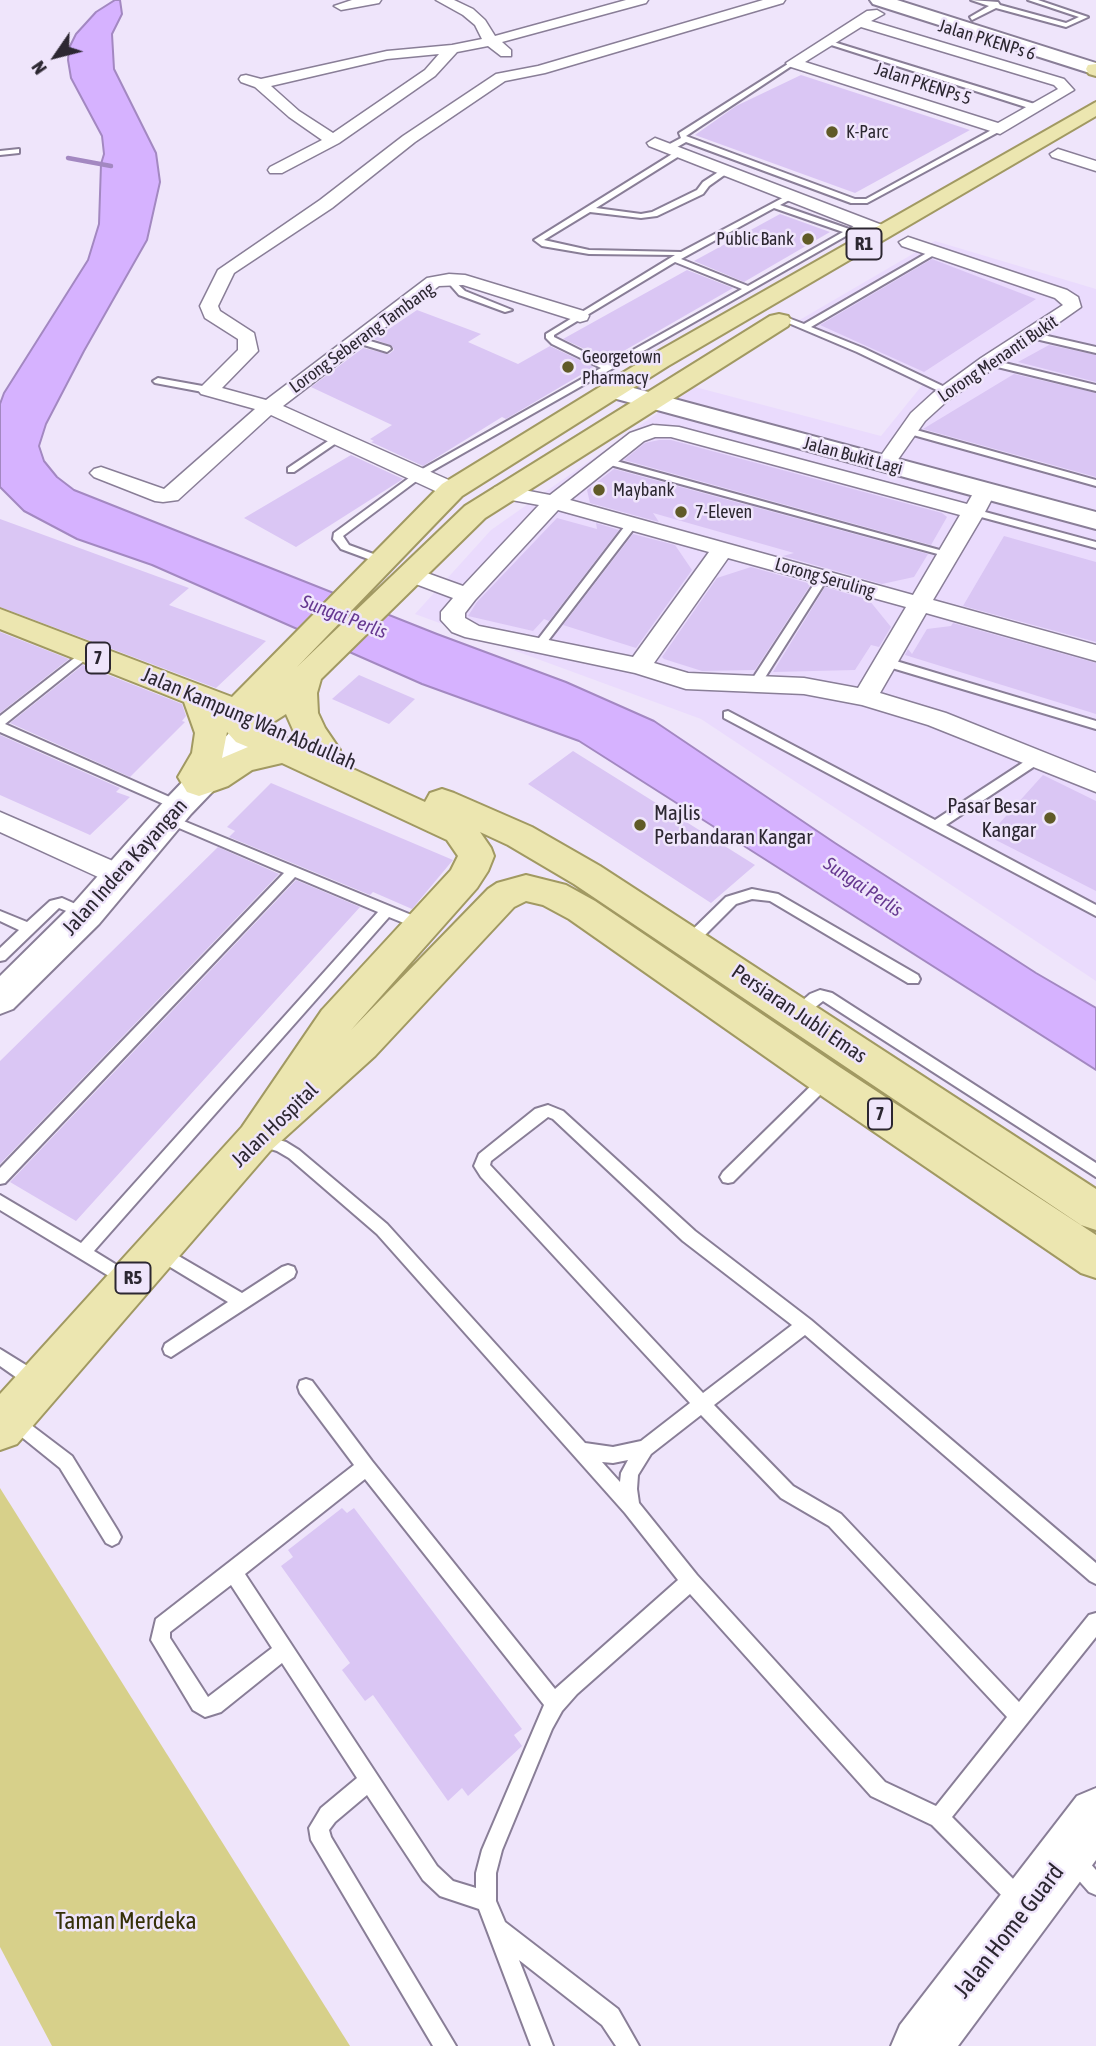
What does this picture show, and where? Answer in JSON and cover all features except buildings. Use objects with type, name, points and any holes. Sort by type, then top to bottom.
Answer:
[{"type":"main road","name":"R1","points":[[307,662],[358,587],[438,500],[452,490],[617,379],[865,229],[1096,108]]},
{"type":"main road","name":"R1","points":[[249,721],[307,662],[389,597],[475,512],[503,492],[908,242],[1096,132]]},
{"type":"main road","name":"Jalan Kampung Wan Abdullah","points":[[0,618],[198,695],[249,721],[487,820]]},
{"type":"main road","points":[[307,662],[301,693],[302,713],[310,732],[324,750]]},
{"type":"main road","points":[[182,803],[208,753],[211,733],[198,695]]},
{"type":"main road","points":[[249,721],[286,751]]},
{"type":"main road","points":[[182,803],[249,758],[286,751]]},
{"type":"main road","name":"R5","points":[[256,1139],[336,1021],[464,879],[476,862],[474,848],[458,831],[286,751]]},
{"type":"main road","points":[[487,820],[493,833],[501,880]]},
{"type":"main road","name":"Persiaran Jubli Emas","points":[[487,820],[587,874],[827,1079],[1096,1259]]},
{"type":"main road","points":[[501,880],[516,858],[550,854]]},
{"type":"main road","points":[[464,879],[501,880]]},
{"type":"main road","name":"Persiaran Jubli Emas","points":[[501,880],[518,890],[538,890],[798,1013],[1096,1212]]},
{"type":"main road","name":"Jalan Hospital","points":[[5,1422],[256,1139],[361,1045],[501,880]]},
{"type":"street","points":[[341,6],[374,0]]},
{"type":"street","points":[[443,0],[468,12],[480,23],[491,41],[504,51],[540,70]]},
{"type":"street","points":[[260,84],[387,55],[452,49],[491,41],[641,0]]},
{"type":"street","points":[[208,390],[248,351],[247,337],[212,314],[209,306],[227,270],[326,204],[409,139],[501,78],[540,70],[778,0]]},
{"type":"street","points":[[919,0],[973,9],[1096,56]]},
{"type":"street","points":[[793,63],[871,9],[930,17],[1096,69]]},
{"type":"street","name":"Jalan PKENPs 6","points":[[871,9],[1059,82],[1066,88],[1065,92],[1038,108]]},
{"type":"street","points":[[276,170],[333,140],[430,73],[452,49]]},
{"type":"street","name":"Jalan PKENPs 5","points":[[793,63],[1000,129]]},
{"type":"street","points":[[242,78],[260,84],[294,114],[333,140]]},
{"type":"street","points":[[1000,129],[1038,108]]},
{"type":"street","points":[[672,146],[865,229]]},
{"type":"street","points":[[1058,154],[1096,166]]},
{"type":"street","points":[[908,242],[935,252]]},
{"type":"street","name":"Lorong Menanti Bukit","points":[[896,448],[918,417],[948,392],[988,362],[1073,307],[1072,301],[1061,294],[935,252]]},
{"type":"street","name":"Lorong Seberang Tambang","points":[[101,473],[163,496],[170,495],[269,407],[433,282],[465,280],[580,316]]},
{"type":"street","name":"Jalan Bukit Lagi","points":[[617,379],[660,395],[896,448],[1096,504]]},
{"type":"street","points":[[208,390],[269,407],[452,490]]},
{"type":"street","points":[[865,697],[979,502],[672,431],[653,431],[637,437],[554,502],[453,612],[453,620],[460,627],[639,666],[698,684],[804,686],[865,697],[937,719],[1096,783]]},
{"type":"street","name":"Jalan Bukit Lagi","points":[[896,448],[979,502],[1096,521]]},
{"type":"street","name":"Lorong Seruling","points":[[503,492],[554,502],[1096,653]]},
{"type":"street","points":[[639,666],[723,549]]},
{"type":"street","points":[[413,575],[467,595]]},
{"type":"street","name":"Jalan Indera Kayangan","points":[[0,999],[86,914],[249,721]]},
{"type":"street","points":[[0,821],[119,875]]},
{"type":"street","name":"Jalan Home Guard","points":[[921,2046],[1027,1908],[1087,1851]]},
{"type":"lane","points":[[973,9],[996,5],[1006,0]]},
{"type":"lane","points":[[973,9],[996,5],[1066,25],[1085,17],[1031,0]]},
{"type":"lane","points":[[1031,15],[1050,5]]},
{"type":"lane","points":[[827,42],[1038,108]]},
{"type":"lane","points":[[755,296],[678,257],[589,252],[538,240],[588,209],[672,146],[682,135],[793,63]]},
{"type":"lane","points":[[672,146],[859,202],[867,201],[1000,129]]},
{"type":"lane","points":[[0,153],[16,151]]},
{"type":"lane","points":[[588,209],[641,216],[654,214],[700,192],[706,184],[726,171]]},
{"type":"lane","points":[[617,379],[550,338],[550,334],[678,257],[790,196]]},
{"type":"lane","points":[[773,205],[865,229]]},
{"type":"lane","points":[[383,561],[345,547],[338,535],[420,474],[617,379],[739,294],[755,296],[865,229]]},
{"type":"lane","points":[[805,327],[935,252]]},
{"type":"lane","points":[[449,279],[462,293],[508,310]]},
{"type":"lane","points":[[739,294],[755,296]]},
{"type":"lane","points":[[783,319],[948,392]]},
{"type":"lane","points":[[1030,335],[1096,351]]},
{"type":"lane","points":[[357,340],[387,349]]},
{"type":"lane","points":[[988,362],[1096,388]]},
{"type":"lane","points":[[158,380],[208,390]]},
{"type":"lane","points":[[291,470],[338,439]]},
{"type":"lane","points":[[896,448],[1096,483]]},
{"type":"lane","points":[[606,461],[949,554]]},
{"type":"lane","points":[[979,502],[1096,545]]},
{"type":"lane","points":[[540,644],[632,524]]},
{"type":"lane","points":[[755,684],[823,578]]},
{"type":"lane","points":[[0,722],[86,653]]},
{"type":"lane","points":[[886,662],[1096,725]]},
{"type":"lane","points":[[728,715],[1096,911]]},
{"type":"lane","points":[[0,727],[182,803],[293,871],[422,926]]},
{"type":"lane","points":[[937,825],[1037,759]]},
{"type":"lane","points":[[0,1178],[293,871]]},
{"type":"lane","points":[[678,954],[731,900],[752,894],[773,897],[913,979]]},
{"type":"lane","points":[[0,956],[55,904],[62,903],[86,914]]},
{"type":"lane","points":[[83,1252],[387,911]]},
{"type":"lane","points":[[0,916],[28,928]]},
{"type":"lane","points":[[798,1013],[820,995],[827,997],[1096,1171]]},
{"type":"lane","points":[[728,1177],[827,1079]]},
{"type":"lane","points":[[1019,1716],[835,1520],[787,1492],[702,1404],[482,1166],[484,1158],[540,1113],[548,1111],[558,1115],[689,1236],[805,1325],[1096,1576]]},
{"type":"lane","points":[[256,1139],[281,1146],[294,1154],[382,1229],[878,1789],[939,1818],[1027,1908]]},
{"type":"lane","points":[[0,1202],[83,1252],[143,1266],[242,1302]]},
{"type":"lane","points":[[171,1349],[288,1272]]},
{"type":"lane","points":[[631,1507],[628,1489],[630,1473],[645,1448],[805,1325]]},
{"type":"lane","points":[[0,1357],[40,1384]]},
{"type":"lane","points":[[306,1387],[366,1467],[555,1704]]},
{"type":"lane","points":[[5,1422],[66,1462],[112,1537]]},
{"type":"lane","points":[[581,1451],[612,1455],[645,1448]]},
{"type":"lane","points":[[284,1650],[214,1705],[205,1707],[160,1640],[163,1626],[366,1467]]},
{"type":"lane","points":[[233,1572],[430,1873],[447,1889],[486,1901]]},
{"type":"lane","points":[[542,2046],[486,1901],[486,1872],[492,1850],[555,1704],[570,1687],[691,1581]]},
{"type":"lane","points":[[939,1818],[1096,1622]]},
{"type":"lane","points":[[370,1780],[328,1815],[319,1828],[321,1840],[445,2046]]},
{"type":"lane","points":[[496,1929],[610,2017],[628,2046]]},
{"type":"shaded area","points":[[935,241],[1096,289],[1096,981],[701,719],[415,614],[491,530],[695,387],[881,436],[928,378],[791,325]]},
{"type":"green space","name":"Taman Merdeka","points":[[0,1488],[350,2046],[52,2046],[0,1947]]},
{"type":"water","name":"Sungai Perlis","points":[[115,0],[120,0],[122,14],[112,34],[114,69],[156,153],[160,182],[147,240],[46,424],[39,446],[44,461],[57,477],[74,490],[437,634],[566,682],[654,721],[835,843],[1036,973],[1096,1008],[1096,1070],[579,741],[422,684],[152,565],[77,539],[24,511],[0,487],[0,404],[4,393],[88,260],[99,224],[101,164],[104,154],[102,136],[71,78],[68,60],[69,48],[76,34],[96,12]]},
{"type":"waterway","points":[[68,158],[111,166]]},
{"type":"place","name":"K-Parc","points":[[832,132]]},
{"type":"place","name":"Public Bank","points":[[808,239]]},
{"type":"place","name":"Georgetown Pharmacy","points":[[568,367]]},
{"type":"place","name":"Maybank","points":[[599,490]]},
{"type":"place","name":"7-Eleven","points":[[681,512]]},
{"type":"place","name":"Pasar Besar Kangar","points":[[1050,818]]},
{"type":"place","name":"Majlis Perbandaran Kangar","points":[[640,825]]}]
